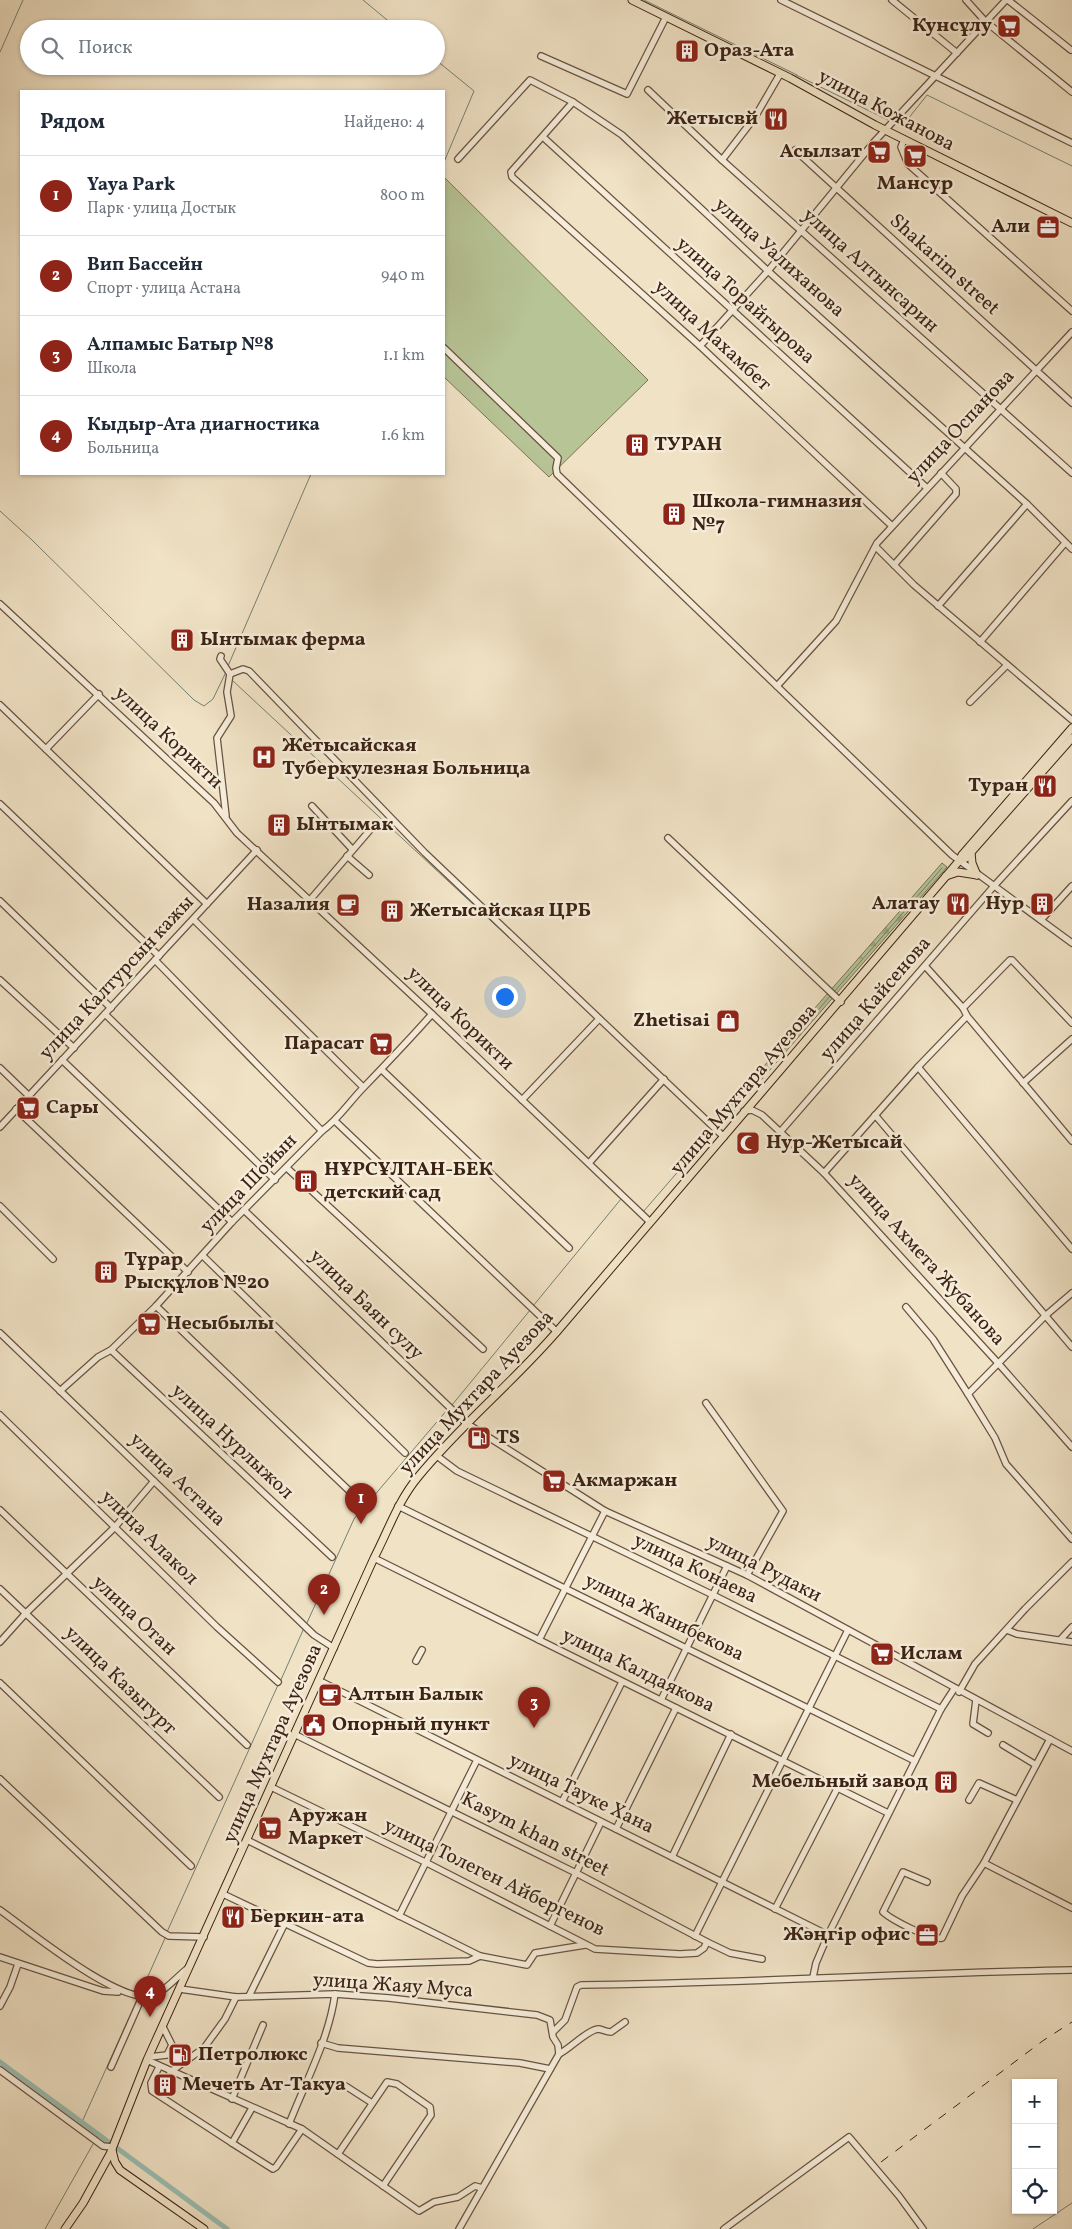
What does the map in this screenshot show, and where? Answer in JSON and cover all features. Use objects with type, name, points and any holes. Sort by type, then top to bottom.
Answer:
[{"type":"main road","name":"улица Кожанова","points":[[632,0],[780,74],[904,140],[1072,223]]},
{"type":"main road","name":"улица Мухтара Ауезова","points":[[959,861],[966,858],[972,852],[1069,740],[1072,728]]},
{"type":"main road","name":"улица Мухтара Ауезова","points":[[65,2229],[83,2203],[117,2137],[148,2059],[398,1506],[417,1478],[466,1423],[557,1332],[724,1137],[744,1111],[841,1002],[959,861],[962,854],[1069,740]]},
{"type":"main road","points":[[972,852],[972,863],[977,875]]},
{"type":"main road","points":[[946,876],[958,872],[977,875]]},
{"type":"main road","points":[[112,2147],[115,2162],[120,2170],[204,2229]]},
{"type":"street","points":[[781,0],[792,2],[1072,143]]},
{"type":"street","points":[[892,0],[957,53]]},
{"type":"street","points":[[966,0],[985,21],[1072,92]]},
{"type":"street","points":[[700,346],[768,271],[800,230],[885,130],[985,21],[1007,0],[1071,50]]},
{"type":"street","points":[[541,56],[627,94],[666,17]]},
{"type":"street","points":[[722,160],[756,117],[780,74]]},
{"type":"street","name":"улица Уалиханова","points":[[458,159],[528,81],[533,81],[573,102],[622,135],[768,271],[1027,504],[1072,549]]},
{"type":"street","name":"улица Алтынсарин","points":[[648,90],[722,160],[1072,473]]},
{"type":"street","points":[[543,137],[573,102]]},
{"type":"street","name":"улица Махамбет","points":[[543,137],[511,172],[512,177],[700,346],[892,526]]},
{"type":"street","name":"улица Торайгырова","points":[[543,137],[927,488]]},
{"type":"street","points":[[904,140],[901,147],[908,164],[1072,311]]},
{"type":"street","name":"Shakarim street","points":[[795,150],[1072,403]]},
{"type":"street","name":"улица Оспанова","points":[[777,686],[836,620],[877,543],[1072,332]]},
{"type":"street","points":[[445,349],[558,458],[557,474],[959,861],[1072,943]]},
{"type":"street","points":[[894,565],[956,494],[956,489],[941,473]]},
{"type":"street","points":[[938,606],[1027,504]]},
{"type":"street","points":[[980,642],[1066,543]]},
{"type":"street","points":[[876,546],[938,606],[1072,720]]},
{"type":"street","name":"улица Корикти","points":[[0,604],[56,658],[80,676],[144,739],[166,757],[226,816],[237,833],[432,1014],[650,1222]]},
{"type":"street","points":[[221,656],[220,659],[228,672],[227,692],[231,716],[217,738],[226,816]]},
{"type":"street","points":[[970,702],[1007,665]]},
{"type":"street","points":[[228,672],[243,669],[249,671],[425,852],[663,1081],[724,1137]]},
{"type":"street","points":[[46,748],[99,694]]},
{"type":"street","points":[[0,705],[207,904]]},
{"type":"street","name":"улица Кайсенова","points":[[781,1131],[926,967],[994,886],[1072,801]]},
{"type":"street","points":[[0,804],[157,958],[322,1131]]},
{"type":"street","points":[[312,806],[352,849]]},
{"type":"street","points":[[310,900],[376,822]]},
{"type":"street","points":[[668,838],[841,1002]]},
{"type":"street","name":"улица Калтурсын кажы","points":[[0,1127],[257,850]]},
{"type":"street","points":[[347,856],[369,875]]},
{"type":"street","points":[[1041,920],[1072,886]]},
{"type":"street","points":[[0,901],[111,1008]]},
{"type":"street","points":[[194,920],[363,1087]]},
{"type":"street","points":[[963,1008],[1007,962],[1012,960],[1072,1023]]},
{"type":"street","points":[[926,967],[963,1008],[967,1016],[1072,1141]]},
{"type":"street","points":[[0,980],[74,1048]]},
{"type":"street","points":[[105,1014],[275,1180]]},
{"type":"street","name":"улица Шойын","points":[[60,1391],[98,1357],[111,1350],[156,1306],[232,1222],[322,1131],[335,1122],[363,1087],[382,1070],[432,1014]]},
{"type":"street","points":[[824,1173],[918,1066],[967,1016]]},
{"type":"street","points":[[522,1100],[600,1019]]},
{"type":"street","points":[[1023,1083],[1072,1039]]},
{"type":"street","points":[[62,1060],[232,1222]]},
{"type":"street","points":[[918,1066],[1072,1249]]},
{"type":"street","points":[[0,1068],[29,1096]]},
{"type":"street","points":[[382,1070],[569,1248]]},
{"type":"street","points":[[590,1163],[663,1081]]},
{"type":"street","points":[[16,1109],[188,1272]]},
{"type":"street","name":"улица Ахмета Жубанова","points":[[744,1111],[752,1110],[762,1115],[824,1173],[998,1363],[1072,1447]]},
{"type":"street","points":[[875,1115],[1072,1348]]},
{"type":"street","points":[[335,1122],[557,1332]]},
{"type":"street","points":[[287,1168],[483,1349]]},
{"type":"street","points":[[0,1206],[53,1259]]},
{"type":"street","name":"улица Баян сулу","points":[[244,1210],[466,1423]]},
{"type":"street","points":[[203,1256],[404,1453]]},
{"type":"street","points":[[968,1394],[1045,1316],[1072,1293]]},
{"type":"street","points":[[156,1306],[362,1502]]},
{"type":"street","points":[[906,1307],[932,1339],[968,1394],[995,1438],[1006,1464],[1072,1539]]},
{"type":"street","name":"улица Астана","points":[[0,1333],[305,1626],[334,1648]]},
{"type":"street","name":"улица Нурлыжол","points":[[111,1350],[332,1557]]},
{"type":"street","points":[[706,1403],[783,1511],[747,1575]]},
{"type":"street","name":"улица Алакол","points":[[0,1415],[217,1627],[278,1682]]},
{"type":"street","name":"улица Рудаки","points":[[466,1423],[605,1512],[747,1575],[957,1691],[1072,1751]]},
{"type":"street","name":"улица Конаева","points":[[437,1456],[457,1471],[713,1594],[941,1709]]},
{"type":"street","points":[[0,1642],[26,1613],[115,1527],[154,1481]]},
{"type":"street","name":"улица Жанибекова","points":[[398,1506],[810,1707],[915,1761]]},
{"type":"street","name":"улица Отан","points":[[0,1510],[247,1744]]},
{"type":"street","points":[[539,1640],[605,1512]]},
{"type":"street","name":"улица Калдаякова","points":[[374,1558],[888,1813]]},
{"type":"street","points":[[813,1977],[816,1963],[828,1935],[941,1709],[957,1691],[975,1664],[1025,1609],[1072,1562]]},
{"type":"street","points":[[662,1700],[727,1566]]},
{"type":"street","name":"улица Казыгурт","points":[[0,1589],[219,1796]]},
{"type":"street","points":[[1060,1640],[1072,1627]]},
{"type":"street","points":[[695,1936],[848,1630]]},
{"type":"street","points":[[1007,1630],[1017,1634],[1072,1642]]},
{"type":"street","points":[[416,1661],[422,1650]]},
{"type":"street","name":"улица Тауке Хана","points":[[320,1681],[828,1935]]},
{"type":"street","points":[[562,1802],[622,1682]]},
{"type":"street","points":[[0,1683],[191,1866]]},
{"type":"street","points":[[976,1700],[973,1724],[988,1733]]},
{"type":"street","points":[[616,1829],[676,1708]]},
{"type":"street","name":"Kasym khan street","points":[[294,1734],[576,1873],[707,1942],[730,1953],[762,1959]]},
{"type":"street","points":[[672,1857],[731,1734]]},
{"type":"street","points":[[927,1882],[903,1872],[883,1912],[905,1925],[931,1936],[942,1938],[962,1896],[984,1863],[1050,1739]]},
{"type":"street","points":[[1003,1745],[1036,1766]]},
{"type":"street","points":[[399,1916],[477,1760]]},
{"type":"street","points":[[0,1779],[166,1935],[204,1937]]},
{"type":"street","points":[[969,1800],[979,1783],[1018,1800]]},
{"type":"street","name":"улица Толеген Айбергенов","points":[[271,1787],[427,1863],[585,1945],[601,1951],[698,1953],[707,1942]]},
{"type":"street","points":[[776,1909],[838,1787]]},
{"type":"street","points":[[550,1926],[601,1822]]},
{"type":"street","points":[[247,1840],[480,1956],[527,1965],[535,1954],[585,1945]]},
{"type":"street","points":[[984,1863],[1072,1908]]},
{"type":"street","points":[[224,1894],[368,1962],[377,1964],[469,1961],[480,1956]]},
{"type":"street","points":[[0,1910],[97,1979],[121,1992]]},
{"type":"street","points":[[249,1996],[285,1923]]},
{"type":"street","points":[[0,1958],[103,1991],[140,1996],[154,1995],[191,1966]]},
{"type":"street","points":[[0,2006],[10,1987],[18,1964]]},
{"type":"street","points":[[553,2032],[565,2020],[577,1987],[581,1985],[664,1984],[813,1977],[869,1977],[1072,1970]]},
{"type":"street","points":[[93,1988],[97,1979]]},
{"type":"street","name":"улица Жаяу Муса","points":[[180,1989],[236,1997],[297,1997],[336,1994],[398,1999],[536,2015],[550,2020],[553,2032],[552,2037],[559,2049],[558,2054]]},
{"type":"street","points":[[289,2124],[322,2043],[334,2008],[336,1994]]},
{"type":"street","points":[[111,2067],[140,1996]]},
{"type":"street","points":[[170,2072],[204,2048],[225,2019],[236,1997]]},
{"type":"street","points":[[458,2229],[558,2054],[573,2046],[586,2034],[600,2029],[611,2032],[624,2022]]},
{"type":"street","points":[[232,2099],[263,2025]]},
{"type":"street","points":[[148,2059],[167,2055],[172,2045],[163,2026]]},
{"type":"street","points":[[322,2043],[338,2048],[520,2063],[550,2069]]},
{"type":"street","points":[[148,2059],[159,2067],[302,2129],[418,2211],[434,2202],[458,2197],[475,2186],[482,2188]]},
{"type":"street","points":[[159,2067],[151,2083],[152,2091],[273,2169],[302,2129]]},
{"type":"street","points":[[0,2070],[103,2146],[112,2147]]},
{"type":"street","points":[[338,2154],[387,2082],[397,2084],[430,2107],[431,2115],[383,2186]]},
{"type":"street","points":[[344,2085],[372,2103]]},
{"type":"street","points":[[232,2143],[252,2108]]},
{"type":"street","points":[[724,2229],[849,2137],[899,2196],[923,2229]]},
{"type":"green space","points":[[445,178],[648,380],[549,477],[445,378]]},
{"type":"green space","points":[[942,863],[947,867],[720,1127],[715,1122]]},
{"type":"waterway","points":[[0,52],[23,0]]},
{"type":"waterway","points":[[363,0],[387,20]]},
{"type":"waterway","points":[[644,0],[797,75]]},
{"type":"waterway","points":[[445,67],[474,91],[445,160]]},
{"type":"waterway","points":[[796,75],[890,121]]},
{"type":"waterway","points":[[896,123],[904,124],[927,95],[1072,166]]},
{"type":"waterway","points":[[228,666],[311,475]]},
{"type":"waterway","points":[[0,511],[32,540],[194,700],[204,706],[213,699],[226,672]]},
{"type":"waterway","points":[[233,681],[561,986]]},
{"type":"waterway","points":[[834,992],[942,868]]},
{"type":"waterway","points":[[718,1126],[831,995]]},
{"type":"waterway","points":[[643,1212],[714,1130]]},
{"type":"waterway","points":[[533,1306],[621,1199],[627,1204]]},
{"type":"waterway","points":[[452,1405],[531,1309]]},
{"type":"waterway","points":[[367,1504],[447,1410]]},
{"type":"waterway","points":[[306,1625],[354,1519],[363,1507]]},
{"type":"waterway","points":[[280,1682],[304,1628]]},
{"type":"waterway","points":[[167,1932],[278,1685]]},
{"type":"waterway","points":[[140,1994],[166,1936]]},
{"type":"waterway","points":[[82,2122],[138,1998]]},
{"type":"waterway","points":[[0,2062],[227,2229]]},
{"type":"waterway","points":[[45,2229],[93,2144]]},
{"type":"waterway","points":[[1033,2229],[1072,2203]]},
{"type":"railway","points":[[881,2162],[1044,2040],[1072,2022]]},
{"type":"place","name":"Кунсұлу","points":[[1009,26]]},
{"type":"place","name":"Ораз-Ата","points":[[687,51]]},
{"type":"place","name":"Жетысвй","points":[[776,119]]},
{"type":"place","name":"Асылзат","points":[[879,152]]},
{"type":"place","name":"Мансур","points":[[915,156]]},
{"type":"place","name":"Али","points":[[1048,227]]},
{"type":"place","name":"ТУРАН","points":[[637,445]]},
{"type":"place","name":"Школа-гимназия №7","points":[[674,514]]},
{"type":"place","name":"Ынтымак ферма","points":[[182,640]]},
{"type":"place","name":"Жетысайская Туберкулезная Больница","points":[[264,757]]},
{"type":"place","name":"Туран","points":[[1045,786]]},
{"type":"place","name":"Ынтымак","points":[[279,825]]},
{"type":"place","name":"Алатау","points":[[958,904]]},
{"type":"place","name":"Нур","points":[[1042,904]]},
{"type":"place","name":"Назалия","points":[[348,905]]},
{"type":"place","name":"Жетысайская ЦРБ","points":[[392,911]]},
{"type":"place","name":"Zhetisai","points":[[728,1021]]},
{"type":"place","name":"Парасат","points":[[381,1044]]},
{"type":"place","name":"Сары","points":[[28,1108]]},
{"type":"place","name":"Нур-Жетысай","points":[[748,1143]]},
{"type":"place","name":"НҰРСҰЛТАН-БЕК детский сад","points":[[306,1181]]},
{"type":"place","name":"Тұрар Рысқұлов №20","points":[[106,1272]]},
{"type":"place","name":"Несыбылы","points":[[149,1324]]},
{"type":"place","name":"TS","points":[[479,1438]]},
{"type":"place","name":"Акмаржан","points":[[554,1481]]},
{"type":"place","name":"Yaya Park","points":[[361,1524]]},
{"type":"place","name":"Вип Бассейн","points":[[324,1615]]},
{"type":"place","name":"Ислам","points":[[882,1654]]},
{"type":"place","name":"Алтын Балык","points":[[330,1695]]},
{"type":"place","name":"Опорный пункт","points":[[314,1725]]},
{"type":"place","name":"Алпамыс Батыр №8","points":[[534,1728]]},
{"type":"place","name":"Мебельный завод","points":[[946,1782]]},
{"type":"place","name":"Аружан Маркет","points":[[270,1828]]},
{"type":"place","name":"Беркин-ата","points":[[233,1917]]},
{"type":"place","name":"Жәңгір офис","points":[[927,1935]]},
{"type":"place","name":"Кыдыр-Ата диагностика","points":[[150,2017]]},
{"type":"place","name":"Петролюкс","points":[[180,2055]]},
{"type":"place","name":"Мечеть Ат-Такуа","points":[[165,2085]]}]
